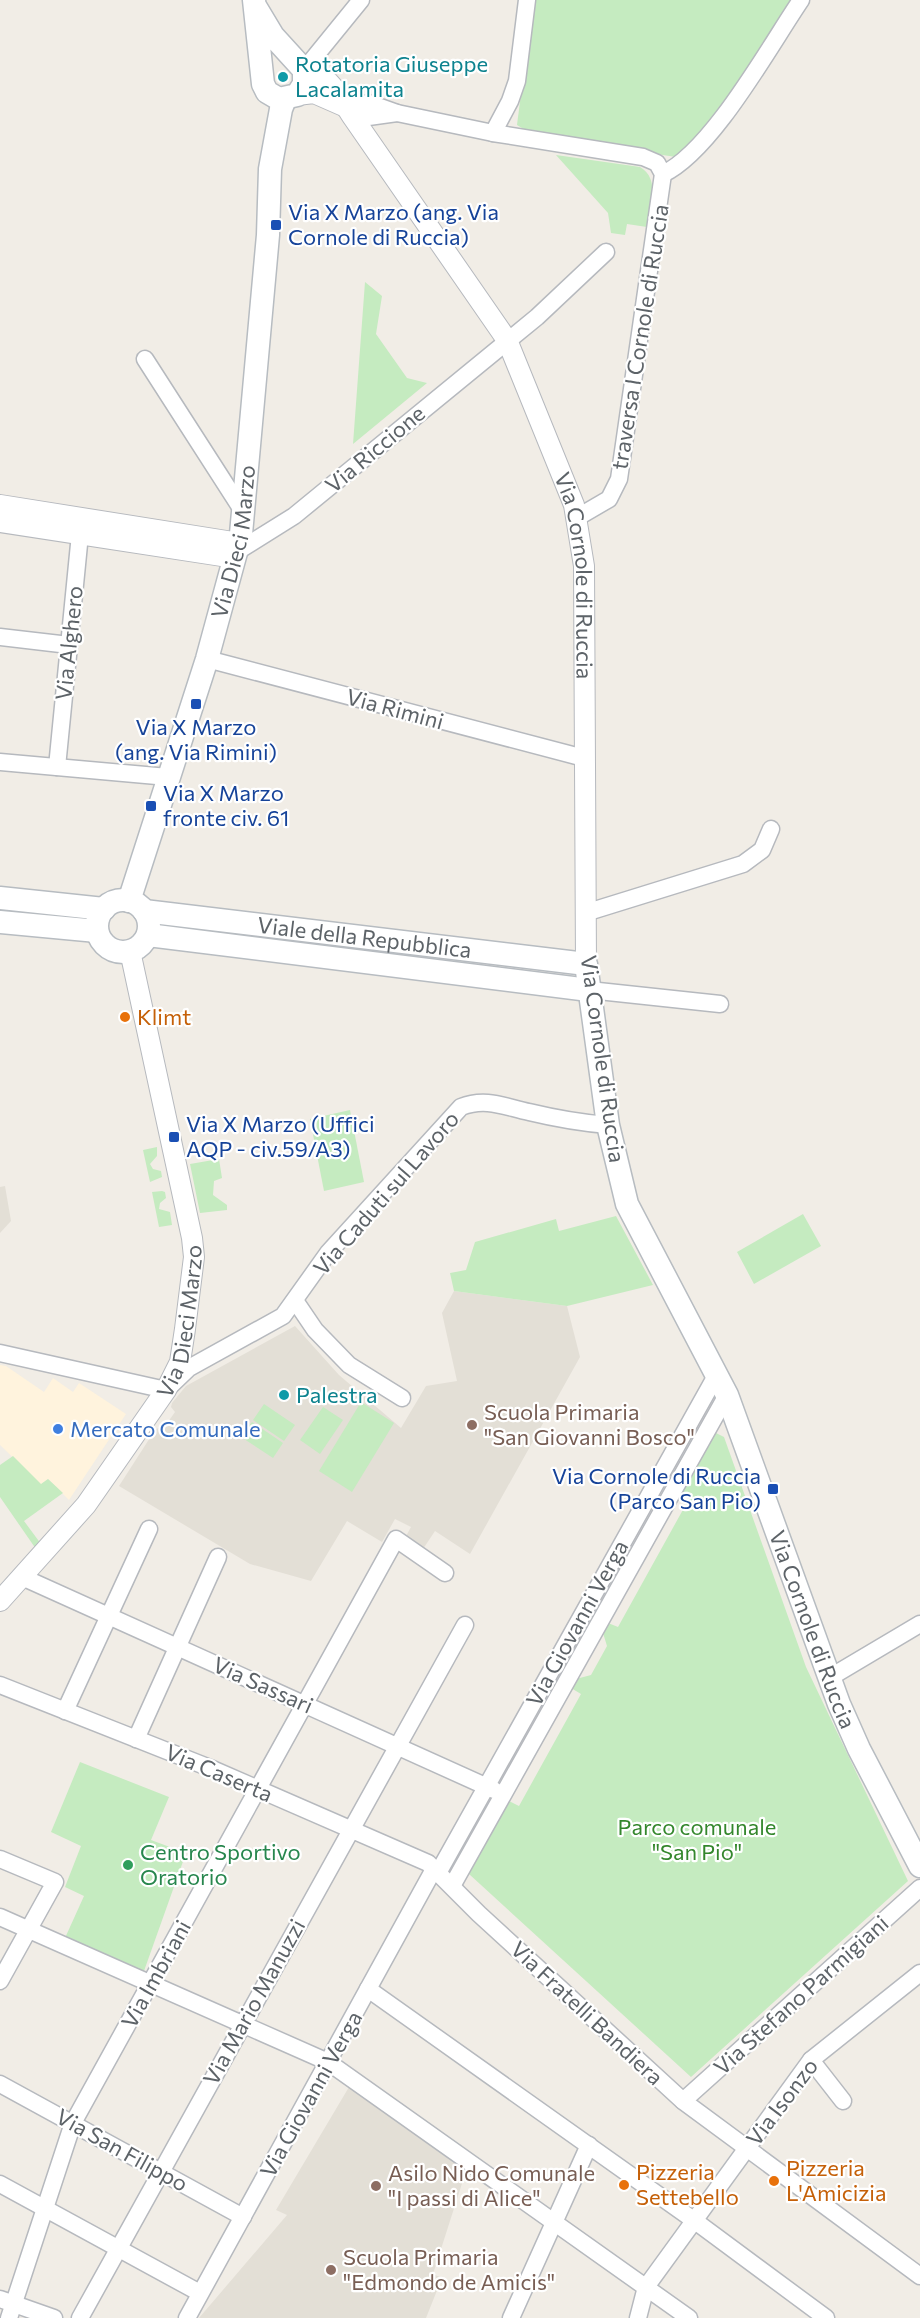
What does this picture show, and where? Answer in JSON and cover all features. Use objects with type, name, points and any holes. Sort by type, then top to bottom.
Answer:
[{"type":"main road","points":[[254,3],[273,36],[298,63],[304,84],[291,97],[272,96],[262,80],[266,65],[277,56],[298,63]]},
{"type":"main road","name":"Via Dieci Marzo","points":[[254,3],[266,152],[270,169]]},
{"type":"main road","name":"Via Dieci Marzo","points":[[137,906],[168,777],[207,659],[237,550],[244,513],[268,235],[270,169],[281,109],[291,97]]},
{"type":"main road","points":[[0,898],[104,909]]},
{"type":"main road","points":[[117,901],[137,906],[148,918],[148,935],[144,942],[122,953],[108,948],[97,931],[98,919],[104,909],[117,901]]},
{"type":"main road","name":"Viale della Repubblica","points":[[137,906],[586,964]]},
{"type":"main road","points":[[0,922],[97,931]]},
{"type":"main road","name":"Viale della Repubblica","points":[[148,935],[589,990]]},
{"type":"main road","name":"Via Cornole di Ruccia","points":[[586,964],[608,1125],[627,1204],[727,1395],[829,1678],[859,1749],[920,1866]]},
{"type":"street","points":[[298,63],[361,0]]},
{"type":"street","points":[[493,133],[510,101],[517,81],[527,0]]},
{"type":"street","points":[[291,97],[314,93],[350,113],[369,103],[397,114],[493,133],[643,157],[657,163],[663,174],[676,168],[694,153],[722,117],[801,0]]},
{"type":"street","name":"Via Cornole di Ruccia","points":[[298,63],[327,80],[507,340],[578,517],[584,566],[586,964]]},
{"type":"street","points":[[374,147],[379,128],[397,114]]},
{"type":"street","name":"traversa I Cornole di Ruccia","points":[[578,517],[609,499],[619,479],[663,174]]},
{"type":"street","name":"Via Riccione","points":[[237,550],[294,516],[537,317],[606,252]]},
{"type":"street","points":[[145,358],[244,513]]},
{"type":"street","points":[[0,505],[81,526],[237,550]]},
{"type":"street","points":[[0,522],[81,526]]},
{"type":"street","name":"Via Alghero","points":[[57,767],[81,526]]},
{"type":"street","points":[[0,637],[69,645]]},
{"type":"street","name":"Via Rimini","points":[[207,659],[584,758]]},
{"type":"street","points":[[0,762],[168,777]]},
{"type":"street","points":[[585,913],[743,864],[762,850],[771,829]]},
{"type":"street","name":"Via Dieci Marzo","points":[[0,1602],[86,1505],[166,1390],[180,1362],[194,1257],[130,951]]},
{"type":"street","points":[[589,990],[720,1004]]},
{"type":"street","name":"Via Caduti sul Lavoro","points":[[166,1390],[189,1368],[283,1316],[296,1302],[328,1253],[461,1107],[472,1102],[496,1102],[528,1112],[608,1125]]},
{"type":"street","points":[[296,1302],[315,1330],[349,1365],[402,1398]]},
{"type":"street","points":[[0,1353],[166,1390]]},
{"type":"street","name":"Via Giovanni Verga","points":[[187,2318],[368,1989],[487,1786],[717,1374]]},
{"type":"street","name":"Via Giovanni Verga","points":[[452,1886],[727,1395]]},
{"type":"street","points":[[65,1711],[149,1528]]},
{"type":"street","name":"Via Imbriani","points":[[7,2307],[73,2123],[396,1539],[445,1573]]},
{"type":"street","points":[[136,1739],[218,1557]]},
{"type":"street","name":"Via Sassari","points":[[22,1577],[504,1795]]},
{"type":"street","points":[[829,1678],[920,1624]]},
{"type":"street","name":"Via Mario Manuzzi","points":[[80,2318],[242,2022],[465,1625]]},
{"type":"street","name":"Via Caserta","points":[[0,1685],[350,1828],[428,1863],[436,1871]]},
{"type":"street","points":[[0,1981],[55,1882],[1,1860]]},
{"type":"street","name":"Via Fratelli Bandiera","points":[[436,1871],[478,1914],[683,2101],[920,2276]]},
{"type":"street","name":"Via Stefano Parmigiani","points":[[683,2101],[920,1888]]},
{"type":"street","points":[[0,1917],[242,2022],[328,2062],[689,2318]]},
{"type":"street","name":"Via Isonzo","points":[[638,2318],[646,2287],[811,2060],[920,1973]]},
{"type":"street","points":[[368,1989],[695,2221],[826,2318]]},
{"type":"street","points":[[811,2060],[843,2101]]},
{"type":"street","name":"Via San Filippo","points":[[0,2084],[243,2217]]},
{"type":"street","points":[[511,2318],[589,2145]]},
{"type":"street","points":[[0,2184],[200,2293]]},
{"type":"street","points":[[7,2307],[54,2318]]},
{"type":"shaded area","points":[[5,1186],[11,1221],[0,1233],[0,1187]]},
{"type":"shaded area","points":[[454,1291],[567,1306],[580,1357],[470,1554],[435,1531],[423,1549],[405,1538],[411,1527],[395,1519],[382,1542],[347,1521],[311,1581],[250,1564],[119,1486],[155,1430],[160,1427],[163,1429],[175,1412],[171,1407],[172,1403],[186,1386],[295,1326],[339,1375],[401,1428],[426,1386],[457,1381],[442,1313]]},
{"type":"shaded area","name":"Mercato Comunale","points":[[0,1365],[6,1366],[44,1392],[53,1378],[73,1392],[79,1383],[126,1414],[69,1500],[48,1479],[41,1485],[0,1445]]},
{"type":"shaded area","points":[[349,2087],[466,2171],[433,2274],[442,2278],[426,2318],[199,2318],[287,2215],[276,2210]]},
{"type":"green space","points":[[533,0],[800,0],[694,145],[676,157],[535,136],[517,125]]},
{"type":"green space","points":[[556,155],[640,167],[650,179],[653,194],[647,227],[627,224],[625,235],[611,233],[608,213]]},
{"type":"green space","points":[[365,282],[382,296],[376,334],[407,378],[427,383],[353,444]]},
{"type":"green space","points":[[350,1110],[364,1182],[324,1191],[310,1119]]},
{"type":"green space","points":[[157,1147],[157,1156],[150,1164],[153,1169],[161,1171],[162,1177],[150,1182],[143,1150]]},
{"type":"green space","points":[[219,1159],[222,1178],[214,1181],[213,1195],[227,1205],[227,1210],[200,1213],[190,1164]]},
{"type":"green space","points":[[152,1192],[165,1192],[166,1198],[160,1203],[159,1209],[170,1212],[172,1225],[159,1227]]},
{"type":"green space","points":[[803,1214],[821,1246],[754,1284],[737,1252]]},
{"type":"green space","points":[[616,1216],[653,1285],[567,1306],[454,1291],[450,1273],[466,1270],[475,1242],[556,1219],[559,1231]]},
{"type":"green space","points":[[361,1402],[394,1423],[352,1492],[319,1471]]},
{"type":"green space","points":[[264,1404],[295,1425],[284,1441],[253,1420]]},
{"type":"green space","points":[[323,1407],[343,1420],[320,1454],[300,1440]]},
{"type":"green space","points":[[252,1422],[283,1443],[273,1458],[241,1437]]},
{"type":"green space","name":"Parco comunale \"San Pio\"","points":[[716,1433],[724,1437],[806,1667],[908,1881],[691,2077],[469,1874],[509,1801],[519,1806],[581,1694],[571,1688],[576,1679],[591,1675],[607,1646],[603,1633],[608,1623],[618,1627],[690,1497],[681,1492]]},
{"type":"green space","points":[[13,1456],[41,1484],[48,1479],[63,1493],[24,1521],[41,1544],[36,1549],[0,1497],[0,1465]]},
{"type":"green space","name":"Centro Sportivo Oratorio","points":[[80,1762],[169,1797],[151,1840],[186,1853],[144,1971],[65,1938],[84,1896],[65,1887],[81,1846],[51,1832]]},
{"type":"place","name":"Rotatoria Giuseppe Lacalamita","points":[[283,77]]},
{"type":"place","name":"Via X Marzo (ang. Via Cornole di Ruccia)","points":[[276,225]]},
{"type":"place","name":"Via X Marzo (ang. Via Rimini)","points":[[196,704]]},
{"type":"place","name":"Via X Marzo fronte civ. 61","points":[[151,806]]},
{"type":"place","name":"Klimt","points":[[125,1017]]},
{"type":"place","name":"Via X Marzo (Uffici AQP - civ.59/A3)","points":[[174,1137]]},
{"type":"place","name":"Palestra","points":[[284,1395]]},
{"type":"place","name":"Scuola Primaria \"San Giovanni Bosco\"","points":[[472,1425]]},
{"type":"place","name":"Mercato Comunale","points":[[58,1429]]},
{"type":"place","name":"Via Cornole di Ruccia (Parco San Pio)","points":[[773,1489]]},
{"type":"place","name":"Centro Sportivo Oratorio","points":[[128,1865]]},
{"type":"place","name":"Pizzeria L'Amicizia","points":[[774,2181]]},
{"type":"place","name":"Pizzeria Settebello","points":[[624,2185]]},
{"type":"place","name":"Asilo Nido Comunale \"I passi di Alice\"","points":[[376,2186]]},
{"type":"place","name":"Scuola Primaria \"Edmondo de Amicis\"","points":[[331,2270]]}]
